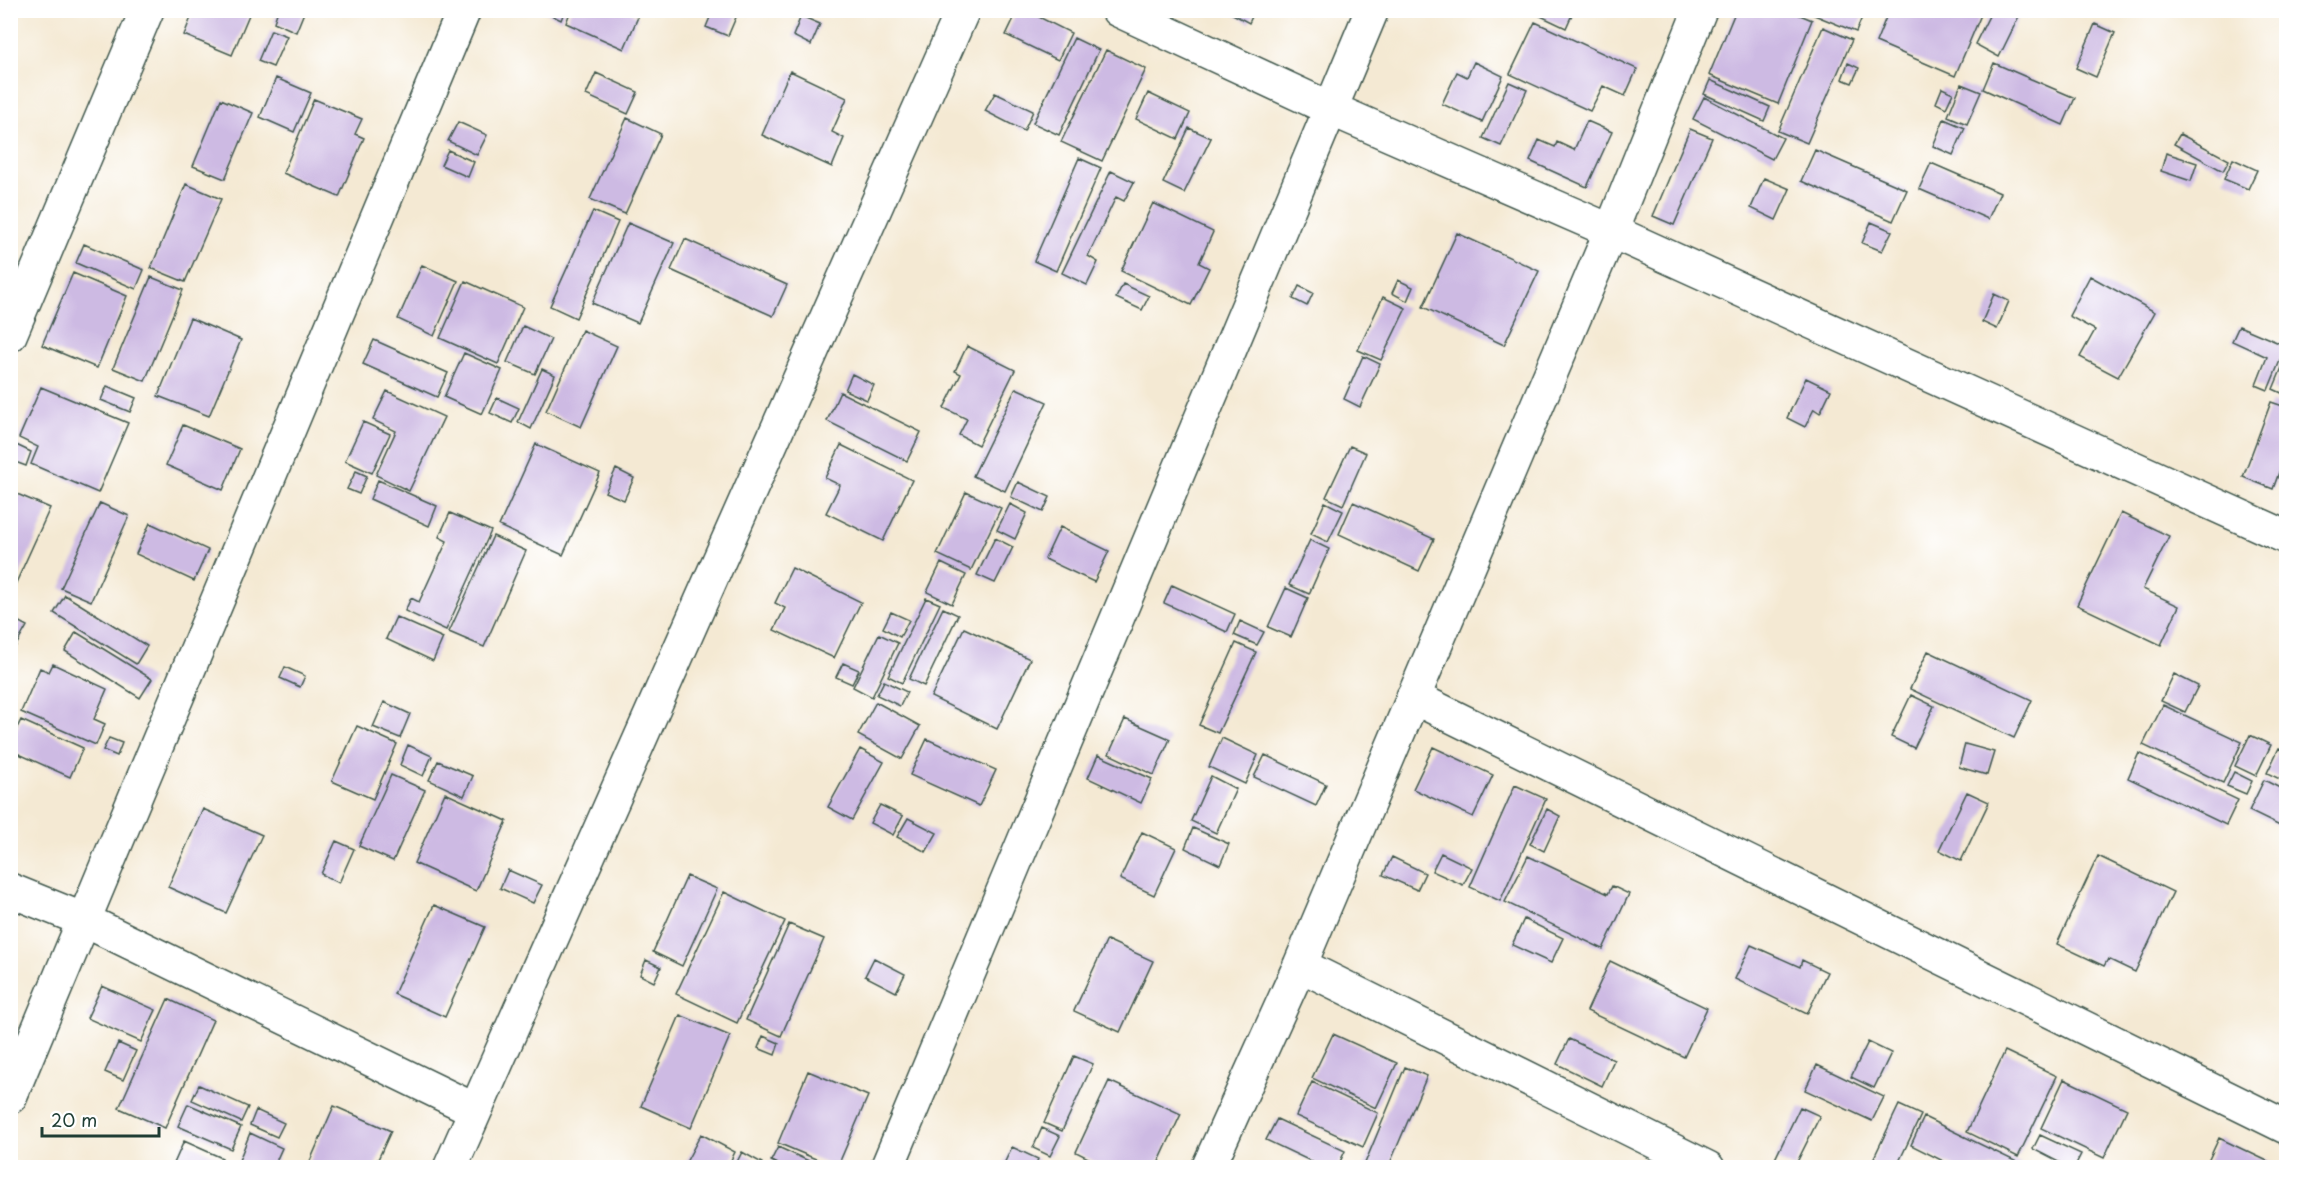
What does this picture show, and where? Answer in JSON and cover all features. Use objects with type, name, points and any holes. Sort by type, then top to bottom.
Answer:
[{"type":"street","points":[[10,335],[147,10]]},
{"type":"street","points":[[10,1097],[464,10]]},
{"type":"street","points":[[450,1167],[963,10]]},
{"type":"street","points":[[1118,10],[1331,109],[1611,231],[2286,537]]},
{"type":"street","points":[[887,1167],[1372,10]]},
{"type":"street","points":[[1208,1167],[1300,965],[1611,231],[1700,10]]},
{"type":"street","points":[[1413,697],[2286,1127]]},
{"type":"street","points":[[10,891],[84,920],[475,1110]]},
{"type":"street","points":[[1300,965],[1708,1167]]},
{"type":"building","points":[[194,10],[251,10],[232,55],[184,35]]},
{"type":"building","points":[[278,10],[305,10],[296,32],[274,22]]},
{"type":"building","points":[[541,10],[565,10],[561,20]]},
{"type":"building","points":[[571,10],[634,10],[632,14],[638,17],[624,49],[566,23]]},
{"type":"building","points":[[713,10],[726,10],[737,15],[728,36],[706,27]]},
{"type":"building","points":[[1018,10],[1025,10],[1071,33],[1058,60],[1006,35]]},
{"type":"building","points":[[1229,10],[1255,10],[1249,23]]},
{"type":"building","points":[[1528,10],[1574,10],[1566,28]]},
{"type":"building","points":[[1736,10],[1788,10],[1812,20],[1778,104],[1709,75]]},
{"type":"building","points":[[1802,10],[1865,10],[1856,32]]},
{"type":"building","points":[[1889,10],[1983,10],[1955,76],[1876,42]]},
{"type":"building","points":[[1992,10],[2022,10],[1999,57],[1975,44]]},
{"type":"building","points":[[801,16],[820,24],[811,45],[793,36]]},
{"type":"building","points":[[1535,22],[1637,69],[1625,96],[1603,86],[1590,111],[1510,74]]},
{"type":"building","points":[[2095,24],[2115,33],[2096,77],[2076,68]]},
{"type":"building","points":[[1823,27],[1852,40],[1807,143],[1778,131]]},
{"type":"building","points":[[271,30],[287,36],[273,67],[258,61]]},
{"type":"building","points":[[1074,38],[1099,50],[1059,135],[1033,123]]},
{"type":"building","points":[[1106,50],[1146,69],[1102,161],[1061,142]]},
{"type":"building","points":[[1474,62],[1503,76],[1482,122],[1442,104],[1457,72],[1467,77]]},
{"type":"building","points":[[1848,63],[1859,68],[1852,83],[1842,79]]},
{"type":"building","points":[[1994,63],[2075,98],[2063,125],[1983,89]]},
{"type":"building","points":[[790,71],[847,98],[832,132],[844,138],[832,167],[762,135]]},
{"type":"building","points":[[596,73],[638,92],[628,114],[586,95]]},
{"type":"building","points":[[276,78],[311,93],[294,132],[260,117]]},
{"type":"building","points":[[1710,80],[1770,107],[1764,121],[1704,94]]},
{"type":"building","points":[[1509,82],[1527,90],[1501,146],[1483,138]]},
{"type":"building","points":[[1961,84],[1981,92],[1967,124],[1948,116]]},
{"type":"building","points":[[1942,88],[1953,93],[1946,108],[1936,103]]},
{"type":"building","points":[[995,93],[1033,111],[1024,131],[985,111]]},
{"type":"building","points":[[1148,93],[1190,113],[1178,139],[1136,119]]},
{"type":"building","points":[[1704,97],[1783,138],[1772,159],[1693,119]]},
{"type":"building","points":[[221,99],[253,113],[225,179],[193,166]]},
{"type":"building","points":[[314,99],[362,119],[355,134],[364,138],[339,197],[283,173]]},
{"type":"building","points":[[627,118],[661,134],[625,214],[590,199]]},
{"type":"building","points":[[1944,119],[1965,128],[1953,155],[1933,146]]},
{"type":"building","points":[[1587,121],[1612,132],[1587,187],[1530,161],[1539,140],[1555,147],[1557,142],[1574,150]]},
{"type":"building","points":[[458,122],[487,135],[477,155],[448,141]]},
{"type":"building","points":[[1189,128],[1211,138],[1184,193],[1163,183]]},
{"type":"building","points":[[1690,129],[1712,138],[1674,225],[1653,216]]},
{"type":"building","points":[[2180,134],[2229,160],[2223,171],[2174,144]]},
{"type":"building","points":[[448,150],[474,162],[468,177],[441,165]]},
{"type":"building","points":[[1815,150],[1907,190],[1893,221],[1801,181]]},
{"type":"building","points":[[2166,153],[2197,163],[2191,181],[2161,171]]},
{"type":"building","points":[[1079,158],[1101,168],[1056,271],[1034,261]]},
{"type":"building","points":[[2233,159],[2257,170],[2248,189],[2224,179]]},
{"type":"building","points":[[1931,163],[2000,193],[1988,219],[1919,189]]},
{"type":"building","points":[[1111,171],[1134,182],[1124,201],[1116,197],[1088,256],[1098,262],[1087,285],[1062,273]]},
{"type":"building","points":[[1764,178],[1790,189],[1776,220],[1751,208]]},
{"type":"building","points":[[186,184],[221,199],[185,282],[151,268]]},
{"type":"building","points":[[1153,203],[1213,232],[1199,263],[1209,268],[1191,305],[1121,271]]},
{"type":"building","points":[[593,211],[618,222],[576,318],[550,306]]},
{"type":"building","points":[[1871,222],[1892,231],[1882,251],[1862,243]]},
{"type":"building","points":[[628,223],[674,243],[638,323],[592,303]]},
{"type":"building","points":[[1457,233],[1539,271],[1504,345],[1423,307]]},
{"type":"building","points":[[685,239],[787,285],[773,316],[671,270]]},
{"type":"building","points":[[84,244],[144,270],[136,289],[76,263]]},
{"type":"building","points":[[422,265],[458,281],[434,336],[398,319]]},
{"type":"building","points":[[73,273],[127,296],[97,368],[42,345]]},
{"type":"building","points":[[2090,276],[2155,312],[2118,377],[2080,357],[2095,330],[2069,316]]},
{"type":"building","points":[[151,277],[183,290],[145,381],[113,368]]},
{"type":"building","points":[[1398,280],[1413,287],[1407,301],[1392,293]]},
{"type":"building","points":[[465,281],[523,307],[498,364],[440,338]]},
{"type":"building","points":[[1123,284],[1149,296],[1142,310],[1116,298]]},
{"type":"building","points":[[1299,286],[1313,293],[1307,306],[1293,299]]},
{"type":"building","points":[[1994,294],[2009,301],[1997,329],[1982,322]]},
{"type":"building","points":[[1383,297],[1406,308],[1381,360],[1358,350]]},
{"type":"building","points":[[190,318],[241,340],[209,416],[158,396]]},
{"type":"building","points":[[523,326],[551,339],[535,374],[507,362]]},
{"type":"building","points":[[2239,326],[2286,346],[2268,390],[2256,385],[2267,357],[2232,341]]},
{"type":"building","points":[[582,330],[617,346],[581,427],[546,411]]},
{"type":"building","points":[[374,340],[448,373],[437,397],[363,364]]},
{"type":"building","points":[[967,346],[1015,370],[978,445],[959,435],[967,419],[944,408],[961,374],[955,371]]},
{"type":"building","points":[[464,353],[502,370],[482,414],[444,397]]},
{"type":"building","points":[[1363,356],[1380,364],[1360,407],[1344,399]]},
{"type":"building","points":[[2286,358],[2286,395],[2273,389]]},
{"type":"building","points":[[542,369],[555,375],[531,429],[518,422]]},
{"type":"building","points":[[852,374],[874,385],[867,400],[845,390]]},
{"type":"building","points":[[1806,378],[1831,390],[1820,413],[1814,409],[1805,427],[1787,418]]},
{"type":"building","points":[[107,386],[136,398],[130,412],[101,400]]},
{"type":"building","points":[[41,387],[128,423],[98,493],[31,464],[38,447],[19,438]]},
{"type":"building","points":[[1016,388],[1047,402],[1005,491],[973,476]]},
{"type":"building","points":[[387,391],[444,417],[409,491],[376,475],[396,431],[373,420]]},
{"type":"building","points":[[840,392],[921,432],[907,461],[827,421]]},
{"type":"building","points":[[497,398],[519,408],[512,423],[490,413]]},
{"type":"building","points":[[2271,402],[2286,407],[2286,453],[2273,489],[2243,477]]},
{"type":"building","points":[[363,422],[390,434],[372,473],[345,461]]},
{"type":"building","points":[[183,425],[240,449],[223,490],[166,465]]},
{"type":"building","points":[[10,442],[31,452],[26,466],[10,460]]},
{"type":"building","points":[[536,444],[600,473],[563,555],[499,526]]},
{"type":"building","points":[[841,445],[912,480],[883,541],[826,513],[840,485],[825,478]]},
{"type":"building","points":[[1350,446],[1366,453],[1343,505],[1326,497]]},
{"type":"building","points":[[616,469],[634,478],[624,500],[605,492]]},
{"type":"building","points":[[356,471],[367,476],[359,494],[347,489]]},
{"type":"building","points":[[378,480],[437,506],[429,526],[370,499]]},
{"type":"building","points":[[1018,482],[1050,497],[1043,512],[1011,497]]},
{"type":"building","points":[[10,491],[50,508],[15,585],[10,583]]},
{"type":"building","points":[[966,492],[1001,508],[971,570],[937,554]]},
{"type":"building","points":[[1325,502],[1343,511],[1328,542],[1311,534]]},
{"type":"building","points":[[1353,502],[1434,539],[1419,571],[1339,534]]},
{"type":"building","points":[[100,503],[129,516],[91,601],[61,588]]},
{"type":"building","points":[[1010,504],[1027,513],[1015,539],[997,530]]},
{"type":"building","points":[[450,513],[491,531],[446,630],[405,611],[411,598],[419,602],[447,541],[439,537]]},
{"type":"building","points":[[2121,513],[2169,536],[2143,589],[2179,606],[2161,645],[2077,605]]},
{"type":"building","points":[[150,523],[208,550],[194,581],[136,554]]},
{"type":"building","points":[[1060,527],[1109,551],[1094,582],[1045,559]]},
{"type":"building","points":[[493,536],[526,551],[484,647],[449,632]]},
{"type":"building","points":[[995,538],[1013,547],[995,583],[977,575]]},
{"type":"building","points":[[1310,540],[1329,549],[1309,594],[1289,585]]},
{"type":"building","points":[[941,563],[966,575],[952,604],[927,592]]},
{"type":"building","points":[[792,568],[861,602],[834,658],[774,630],[785,608],[775,603]]},
{"type":"building","points":[[1172,585],[1235,614],[1227,632],[1164,603]]},
{"type":"building","points":[[1286,588],[1308,598],[1291,637],[1268,627]]},
{"type":"building","points":[[65,595],[147,646],[136,664],[54,613]]},
{"type":"building","points":[[926,598],[940,604],[902,683],[888,676]]},
{"type":"building","points":[[943,608],[958,615],[924,686],[909,679]]},
{"type":"building","points":[[891,612],[909,620],[900,637],[883,628]]},
{"type":"building","points":[[10,617],[27,626],[10,656]]},
{"type":"building","points":[[396,617],[443,638],[433,661],[386,639]]},
{"type":"building","points":[[1240,621],[1264,632],[1257,645],[1234,635]]},
{"type":"building","points":[[964,628],[1030,659],[997,729],[931,697]]},
{"type":"building","points":[[76,632],[152,679],[140,698],[65,651]]},
{"type":"building","points":[[879,634],[898,643],[872,697],[853,687]]},
{"type":"building","points":[[1236,643],[1256,652],[1218,733],[1199,725]]},
{"type":"building","points":[[1928,651],[2032,700],[2014,738],[1910,689]]},
{"type":"building","points":[[843,663],[859,670],[852,684],[836,677]]},
{"type":"building","points":[[53,664],[107,689],[94,719],[105,724],[96,745],[21,712],[40,668],[49,672]]},
{"type":"building","points":[[285,667],[305,676],[300,687],[280,678]]},
{"type":"building","points":[[2174,674],[2198,686],[2185,712],[2161,701]]},
{"type":"building","points":[[884,681],[907,692],[900,706],[877,695]]},
{"type":"building","points":[[1911,695],[1934,706],[1914,748],[1891,737]]},
{"type":"building","points":[[384,702],[410,714],[400,738],[373,727]]},
{"type":"building","points":[[876,702],[920,726],[902,759],[858,735]]},
{"type":"building","points":[[2163,705],[2242,742],[2223,783],[2143,745]]},
{"type":"building","points":[[1125,719],[1170,739],[1154,775],[1109,754]]},
{"type":"building","points":[[21,720],[83,748],[70,777],[10,750],[10,742]]},
{"type":"building","points":[[357,726],[397,744],[373,799],[332,781]]},
{"type":"building","points":[[2250,735],[2271,745],[2256,776],[2235,766]]},
{"type":"building","points":[[109,738],[122,743],[117,756],[103,750]]},
{"type":"building","points":[[1222,738],[1258,755],[1245,784],[1209,767]]},
{"type":"building","points":[[927,739],[996,770],[979,806],[910,775]]},
{"type":"building","points":[[1965,744],[1994,752],[1987,775],[1959,767]]},
{"type":"building","points":[[408,745],[432,756],[423,776],[400,765]]},
{"type":"building","points":[[1433,747],[1493,775],[1473,817],[1413,789]]},
{"type":"building","points":[[2279,748],[2286,752],[2286,782],[2267,773]]},
{"type":"building","points":[[860,749],[884,762],[852,820],[828,807]]},
{"type":"building","points":[[2139,753],[2238,800],[2226,825],[2128,778]]},
{"type":"building","points":[[1098,755],[1152,779],[1141,803],[1088,778]]},
{"type":"building","points":[[1265,755],[1326,784],[1316,806],[1254,777]]},
{"type":"building","points":[[438,761],[473,776],[464,796],[429,780]]},
{"type":"building","points":[[2234,772],[2252,781],[2246,794],[2227,786]]},
{"type":"building","points":[[391,775],[425,790],[393,861],[359,846]]},
{"type":"building","points":[[1211,776],[1236,789],[1216,833],[1191,821]]},
{"type":"building","points":[[2264,780],[2286,791],[2286,829],[2249,811]]},
{"type":"building","points":[[1515,785],[1546,799],[1500,901],[1470,887]]},
{"type":"building","points":[[1967,792],[1989,802],[1961,861],[1939,850]]},
{"type":"building","points":[[445,793],[507,821],[476,891],[414,863]]},
{"type":"building","points":[[880,805],[903,816],[893,835],[870,823]]},
{"type":"building","points":[[203,809],[262,835],[226,913],[168,887]]},
{"type":"building","points":[[1547,809],[1560,816],[1544,851],[1530,844]]},
{"type":"building","points":[[908,818],[937,833],[926,852],[897,837]]},
{"type":"building","points":[[1193,828],[1229,844],[1220,865],[1185,848]]},
{"type":"building","points":[[1142,832],[1176,848],[1154,895],[1120,879]]},
{"type":"building","points":[[336,841],[354,849],[339,883],[321,874]]},
{"type":"building","points":[[1441,853],[1472,868],[1463,885],[1432,871]]},
{"type":"building","points":[[1528,856],[1608,894],[1612,886],[1629,894],[1603,949],[1505,902]]},
{"type":"building","points":[[2098,856],[2173,892],[2135,972],[2108,959],[2104,966],[2057,944]]},
{"type":"building","points":[[1392,857],[1425,873],[1417,890],[1383,875]]},
{"type":"building","points":[[508,870],[542,885],[533,903],[500,888]]},
{"type":"building","points":[[687,876],[717,889],[682,966],[653,952]]},
{"type":"building","points":[[724,892],[785,921],[737,1023],[676,994]]},
{"type":"building","points":[[434,905],[485,927],[445,1017],[394,994]]},
{"type":"building","points":[[1524,919],[1563,938],[1551,963],[1512,945]]},
{"type":"building","points":[[789,924],[824,939],[781,1036],[746,1020]]},
{"type":"building","points":[[1107,940],[1153,961],[1120,1032],[1074,1011]]},
{"type":"building","points":[[1751,945],[1800,967],[1802,960],[1827,972],[1807,1014],[1735,979]]},
{"type":"building","points":[[874,958],[905,974],[896,992],[865,976]]},
{"type":"building","points":[[646,960],[661,967],[654,982],[640,975]]},
{"type":"building","points":[[1610,961],[1707,1008],[1684,1057],[1587,1011]]},
{"type":"building","points":[[102,986],[156,1010],[141,1042],[87,1018]]},
{"type":"building","points":[[168,999],[213,1020],[165,1128],[119,1108]]},
{"type":"building","points":[[680,1015],[730,1036],[691,1128],[641,1106]]},
{"type":"building","points":[[1333,1034],[1397,1063],[1376,1108],[1312,1078]]},
{"type":"building","points":[[763,1036],[779,1043],[775,1055],[758,1048]]},
{"type":"building","points":[[1569,1039],[1614,1060],[1602,1086],[1557,1064]]},
{"type":"building","points":[[1868,1042],[1891,1053],[1874,1088],[1851,1077]]},
{"type":"building","points":[[118,1043],[136,1051],[123,1080],[105,1072]]},
{"type":"building","points":[[2005,1051],[2057,1076],[2018,1157],[1967,1132]]},
{"type":"building","points":[[1074,1056],[1093,1064],[1062,1131],[1044,1123]]},
{"type":"building","points":[[1817,1065],[1884,1097],[1872,1121],[1805,1090]]},
{"type":"building","points":[[1405,1067],[1427,1076],[1388,1168],[1363,1168]]},
{"type":"building","points":[[808,1071],[868,1096],[837,1168],[778,1143]]},
{"type":"building","points":[[2064,1079],[2127,1109],[2104,1158],[2041,1128]]},
{"type":"building","points":[[1109,1081],[1181,1114],[1156,1168],[1108,1168],[1076,1152]]},
{"type":"building","points":[[1312,1082],[1378,1113],[1363,1147],[1296,1116]]},
{"type":"building","points":[[199,1085],[248,1107],[241,1122],[192,1100]]},
{"type":"building","points":[[188,1104],[241,1127],[231,1149],[178,1126]]},
{"type":"building","points":[[1899,1105],[1921,1115],[1896,1168],[1869,1168]]},
{"type":"building","points":[[334,1106],[391,1131],[374,1168],[307,1168]]},
{"type":"building","points":[[1800,1107],[1820,1116],[1794,1168],[1775,1159]]},
{"type":"building","points":[[256,1110],[284,1123],[277,1137],[250,1125]]},
{"type":"building","points":[[1924,1117],[2021,1164],[2019,1168],[1957,1168],[1911,1145]]},
{"type":"building","points":[[1277,1119],[1345,1151],[1337,1168],[1325,1168],[1266,1140]]},
{"type":"building","points":[[1042,1128],[1060,1136],[1050,1156],[1033,1148]]},
{"type":"building","points":[[250,1133],[282,1148],[273,1168],[248,1168],[238,1163]]},
{"type":"building","points":[[701,1134],[735,1152],[727,1168],[683,1168]]},
{"type":"building","points":[[2040,1135],[2081,1154],[2074,1168],[2033,1149]]},
{"type":"building","points":[[2219,1138],[2282,1168],[2205,1168]]},
{"type":"building","points":[[184,1141],[222,1158],[218,1168],[172,1168]]},
{"type":"building","points":[[778,1147],[824,1168],[785,1168],[771,1161]]},
{"type":"building","points":[[1012,1147],[1038,1159],[1034,1168],[1002,1168]]},
{"type":"building","points":[[742,1152],[762,1163],[760,1168],[734,1168]]}]
